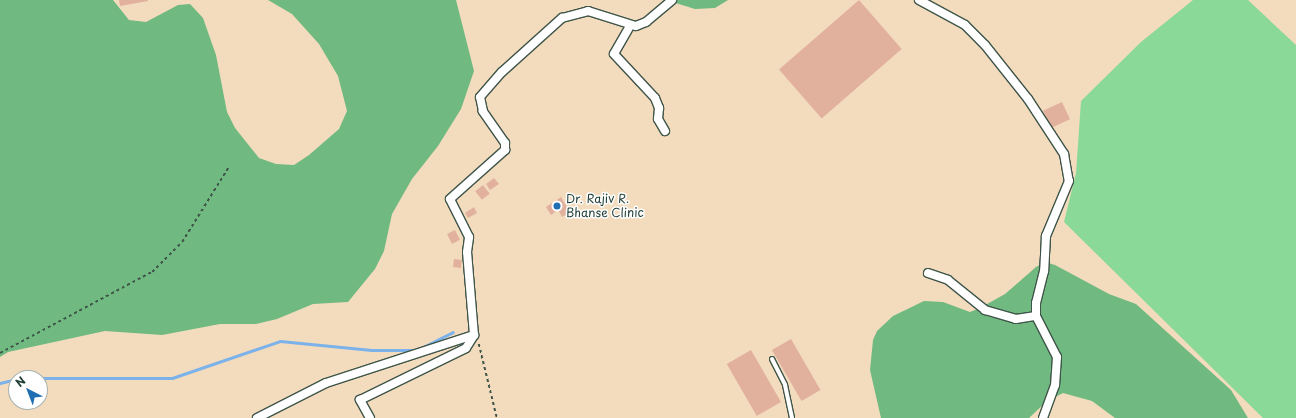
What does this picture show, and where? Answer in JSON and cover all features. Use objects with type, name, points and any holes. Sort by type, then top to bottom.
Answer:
[{"type":"street","points":[[370,418],[360,400],[466,348],[474,335],[467,252],[469,237],[450,199],[505,150],[505,143],[483,111],[480,97],[502,72],[562,18],[588,11],[630,26],[646,22],[672,0]]},
{"type":"street","points":[[920,0],[965,25],[985,46],[1028,99],[1064,154],[1070,181],[1046,236],[1036,316],[1057,357],[1055,385],[1043,418]]},
{"type":"street","points":[[630,26],[614,54],[655,98],[659,108],[658,119],[665,131]]},
{"type":"street","points":[[928,272],[948,280],[985,310],[1016,319],[1036,316]]},
{"type":"street","points":[[257,418],[326,383],[474,335]]},
{"type":"lane","points":[[772,359],[785,385],[792,418]]},
{"type":"path","points":[[0,353],[152,272],[182,242],[228,168]]},
{"type":"path","points":[[474,335],[480,345],[496,418]]},
{"type":"green space","points":[[0,0],[113,0],[129,20],[146,22],[178,5],[190,4],[203,18],[216,55],[227,112],[235,128],[259,158],[276,164],[294,165],[309,155],[339,129],[347,111],[338,76],[319,44],[292,14],[268,0],[456,0],[474,71],[461,109],[438,146],[412,179],[392,214],[384,251],[375,269],[348,302],[313,304],[277,319],[256,324],[220,324],[162,335],[105,331],[8,352],[0,357]]},
{"type":"green space","points":[[666,0],[728,0],[715,8],[695,9]]},
{"type":"green space","points":[[1193,0],[1248,0],[1296,45],[1296,418],[1263,418],[1064,222],[1076,173],[1081,101],[1141,42]]},
{"type":"green space","points":[[1045,262],[1055,265],[1109,294],[1136,304],[1231,390],[1248,418],[1115,418],[1092,401],[1063,393],[1047,401],[1029,418],[881,418],[870,370],[873,340],[877,331],[893,316],[924,301],[943,302],[970,312],[980,308],[1005,294],[1036,267]]},
{"type":"building","points":[[119,0],[148,0],[148,1],[120,6]]},
{"type":"building","points":[[859,0],[902,49],[822,119],[779,70]]},
{"type":"building","points":[[1062,102],[1070,119],[1051,128],[1043,111]]},
{"type":"building","points":[[494,178],[499,184],[490,190],[486,184]]},
{"type":"building","points":[[483,185],[490,194],[482,200],[475,191]]},
{"type":"building","points":[[561,197],[570,212],[562,217],[558,210],[551,215],[546,207]]},
{"type":"building","points":[[474,207],[477,213],[468,218],[465,213]]},
{"type":"building","points":[[455,230],[460,240],[452,244],[447,234]]},
{"type":"building","points":[[454,259],[462,260],[461,268],[453,267]]},
{"type":"building","points":[[791,339],[820,390],[801,401],[772,350]]},
{"type":"building","points":[[751,350],[781,402],[757,416],[727,364]]},
{"type":"waterway","points":[[48,378],[172,378],[280,341],[372,350],[417,350],[453,332]]},
{"type":"waterway","points":[[0,383],[8,381]]},
{"type":"place","name":"Dr. Rajiv R. Bhanse Clinic","points":[[557,206]]}]
